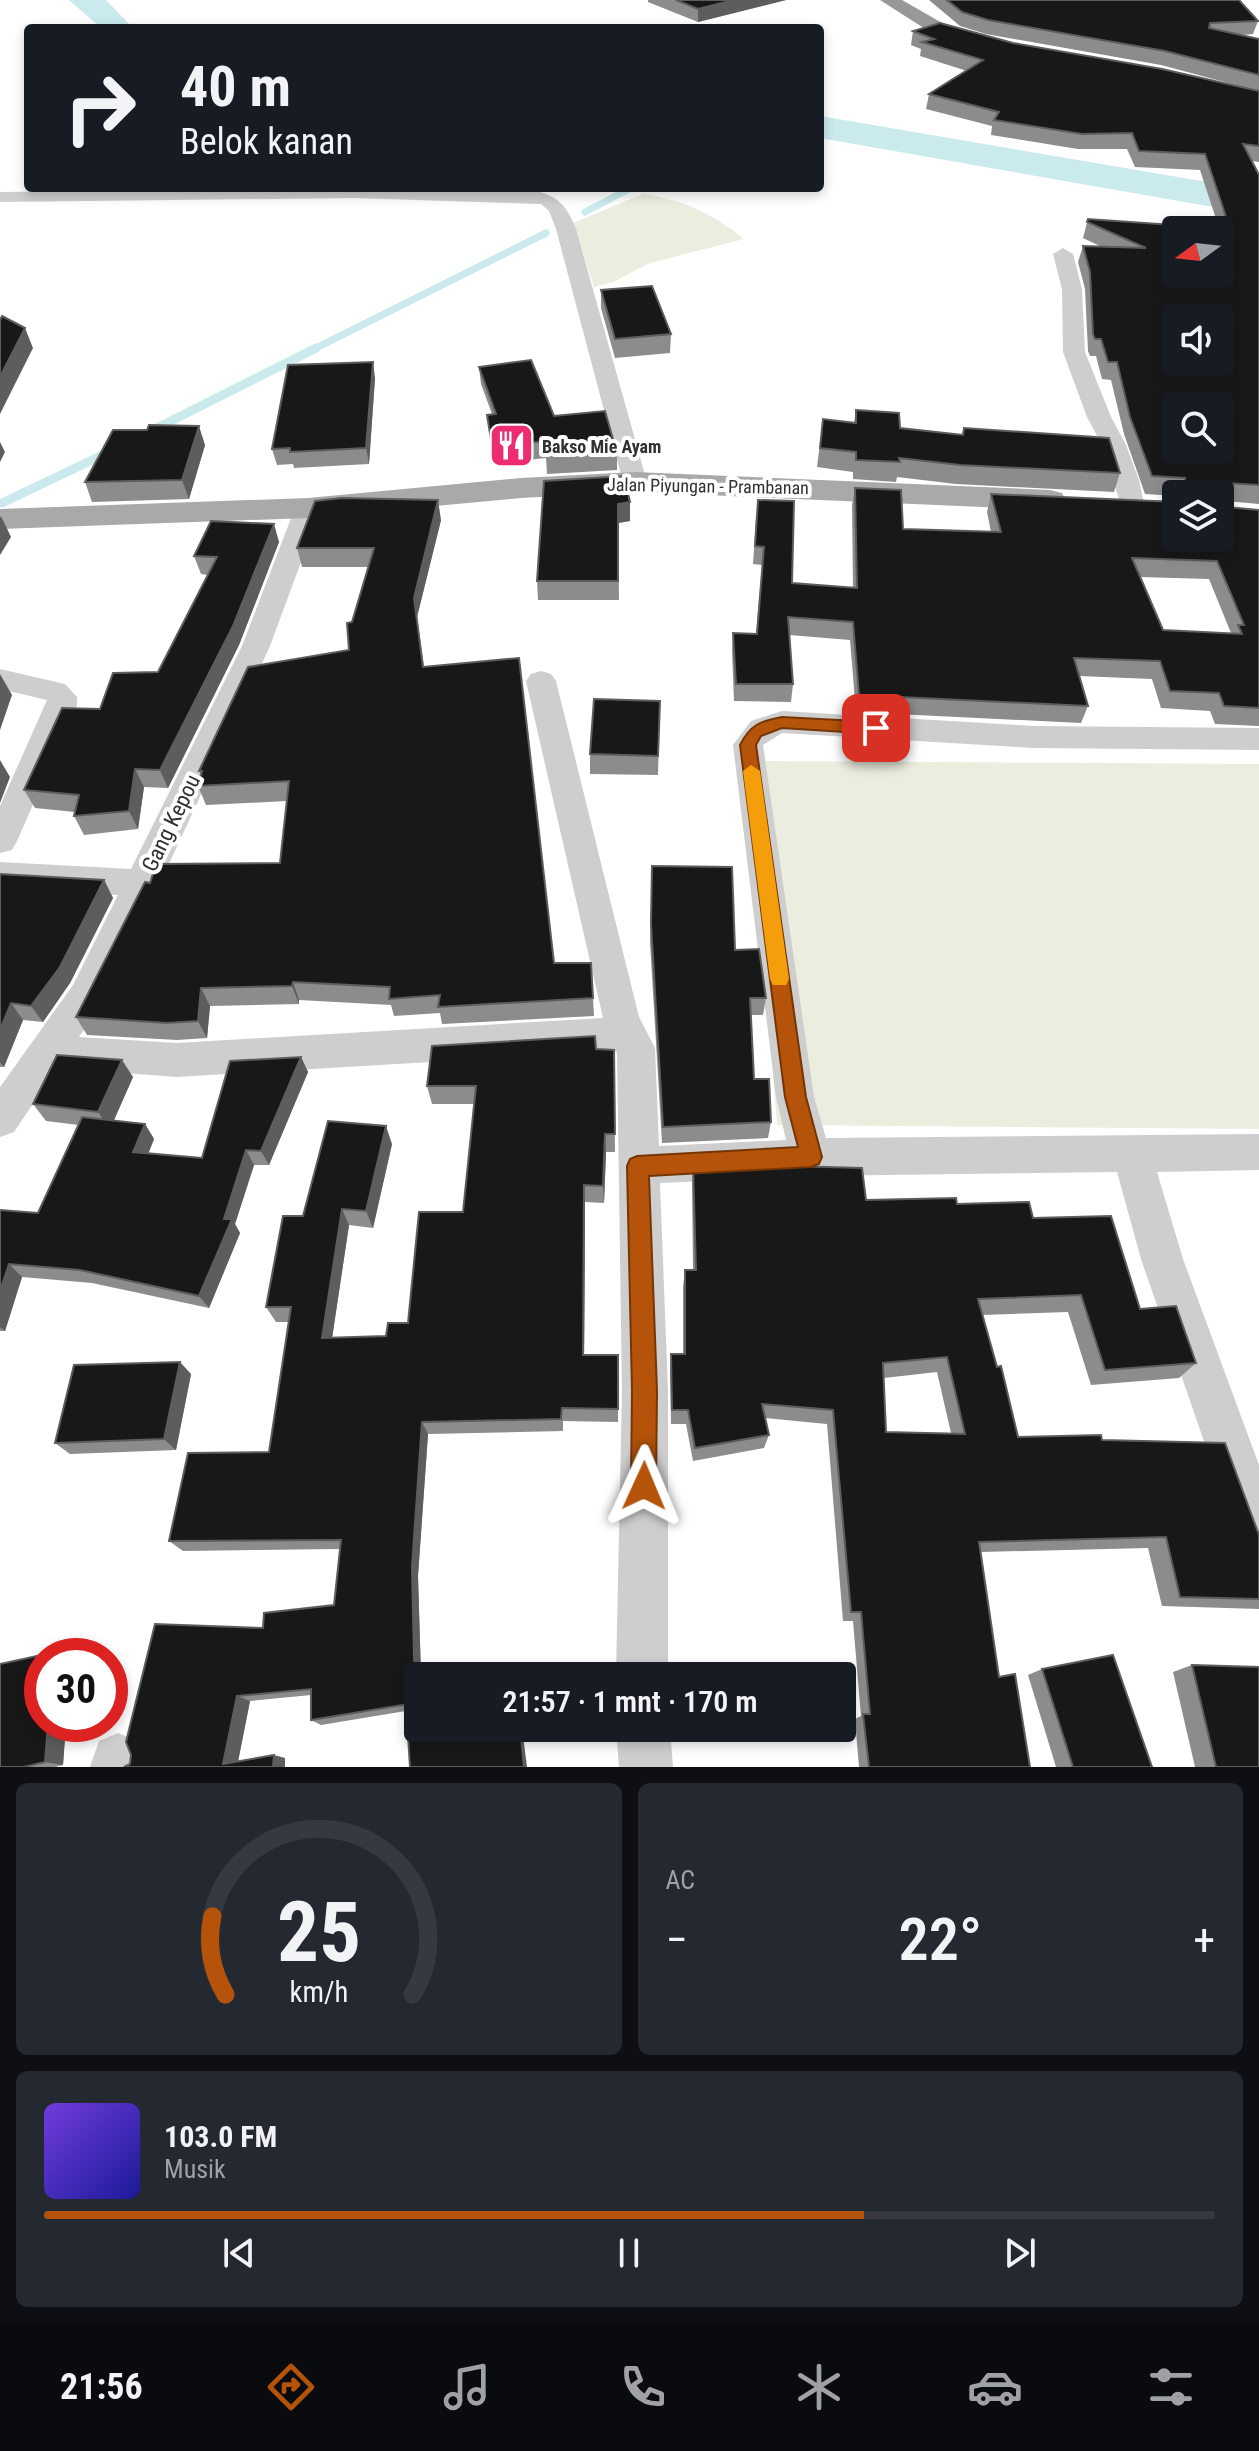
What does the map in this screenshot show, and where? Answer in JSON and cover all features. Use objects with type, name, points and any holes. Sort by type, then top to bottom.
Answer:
[{"type":"highway","points":[[889,0],[937,28],[1013,48]]},
{"type":"main road","name":"Jalan Piyungan - Prambanan","points":[[0,519],[308,508],[521,488],[635,482],[1119,504]]},
{"type":"street","points":[[0,197],[354,193],[534,196],[552,200],[558,205],[566,229],[635,482]]},
{"type":"street","points":[[1063,254],[1072,289],[1074,352],[1127,480],[1119,504]]},
{"type":"street","name":"Gang Kepou","points":[[0,1119],[86,996],[143,883],[256,646],[308,508]]},
{"type":"street","points":[[0,679],[55,691],[62,697],[62,705],[0,841]]},
{"type":"street","points":[[541,681],[621,1017],[636,1048],[645,1391],[642,1662]]},
{"type":"street","points":[[811,1157],[795,1097],[748,745],[755,732],[782,722],[1033,737],[1259,739]]},
{"type":"street","points":[[0,875],[143,883]]},
{"type":"street","points":[[48,1051],[177,1060],[610,1034],[625,1036],[636,1048]]},
{"type":"street","points":[[1131,1152],[1162,1259],[1259,1531]]},
{"type":"street","points":[[637,1166],[811,1157],[1259,1152]]},
{"type":"street","points":[[644,1742],[646,1767]]},
{"type":"shaded area","points":[[643,194],[696,209],[744,239],[650,263],[613,282],[594,287],[573,223]]},
{"type":"shaded area","points":[[748,761],[1259,764],[1259,1129],[777,1125]]},
{"type":"building","points":[[676,0],[734,0],[698,9]]},
{"type":"building","points":[[947,0],[1239,0],[1258,21],[1210,23],[1209,28],[1259,39],[1259,75],[1165,51],[988,20],[962,12]]},
{"type":"building","points":[[940,23],[1013,43],[1162,69],[1259,91],[1259,146],[1243,144],[1259,175],[1259,485],[1234,483],[1234,480],[1152,476],[1130,417],[1117,362],[1108,362],[1101,339],[1095,339],[1093,334],[1090,272],[1083,246],[1146,248],[1087,222],[1088,219],[1162,224],[1162,288],[1234,288],[1234,216],[1226,216],[1205,154],[1139,151],[1132,133],[1082,134],[994,120],[999,112],[929,94],[983,60],[922,42],[934,39],[913,31]]},
{"type":"building","points":[[652,286],[671,334],[615,339],[601,290]]},
{"type":"building","points":[[2,316],[25,328],[0,377],[0,320]]},
{"type":"building","points":[[531,360],[554,416],[605,411],[617,453],[546,456],[547,441],[492,446],[487,415],[496,414],[479,367]]},
{"type":"building","points":[[373,362],[366,448],[290,452],[290,448],[272,449],[288,365]]},
{"type":"building","points":[[856,410],[899,413],[900,428],[963,435],[964,428],[1109,438],[1120,473],[960,465],[899,458],[900,462],[856,460],[856,452],[820,448],[823,419],[856,423]]},
{"type":"building","points":[[149,425],[199,426],[182,480],[85,482],[113,430],[147,430]]},
{"type":"building","points":[[624,476],[630,502],[618,504],[618,581],[537,581],[544,481]]},
{"type":"building","points":[[855,488],[901,490],[903,529],[1001,532],[991,494],[1162,501],[1162,552],[1234,552],[1234,508],[1259,510],[1259,708],[1224,706],[1219,693],[1170,691],[1160,661],[1074,658],[1088,706],[859,695],[853,622],[788,617],[793,684],[736,684],[733,633],[757,634],[764,547],[755,546],[758,500],[794,501],[792,583],[857,588]],"holes":[[[1132,558],[1217,561],[1244,625],[1238,625],[1242,634],[1163,630]]]},
{"type":"building","points":[[342,498],[438,500],[414,598],[423,667],[519,658],[554,963],[591,963],[593,998],[438,1007],[440,995],[389,999],[390,987],[293,982],[292,986],[201,988],[198,1021],[167,1023],[76,1017],[145,882],[150,883],[156,864],[280,863],[289,781],[198,786],[202,771],[199,771],[248,667],[349,650],[347,623],[352,622],[374,548],[297,548],[315,501]]},
{"type":"building","points":[[211,521],[274,524],[233,626],[160,770],[135,769],[129,811],[74,816],[79,795],[24,790],[62,708],[100,709],[113,673],[158,672],[217,557],[194,556]]},
{"type":"building","points":[[594,699],[660,701],[658,756],[590,754]]},
{"type":"building","points":[[652,866],[732,867],[735,950],[759,949],[766,998],[750,998],[754,1079],[769,1079],[771,1122],[663,1127],[651,924]]},
{"type":"building","points":[[0,874],[104,880],[60,967],[31,1006],[11,1003],[0,1030]]},
{"type":"building","points":[[595,1036],[596,1049],[614,1050],[615,1134],[605,1134],[603,1186],[584,1185],[583,1355],[618,1355],[618,1409],[562,1408],[561,1419],[422,1422],[412,1567],[414,1662],[404,1662],[404,1705],[311,1720],[311,1689],[237,1696],[223,1764],[274,1755],[273,1767],[124,1767],[130,1764],[131,1755],[126,1742],[155,1624],[263,1628],[264,1613],[334,1605],[341,1540],[169,1541],[188,1453],[269,1452],[291,1307],[266,1307],[283,1216],[303,1216],[328,1121],[386,1126],[366,1211],[342,1209],[322,1338],[386,1336],[388,1323],[408,1323],[419,1212],[463,1212],[476,1086],[427,1086],[432,1046]]},
{"type":"building","points":[[57,1055],[122,1060],[98,1112],[33,1104]]},
{"type":"building","points":[[301,1057],[261,1151],[246,1150],[224,1219],[232,1219],[199,1296],[80,1270],[9,1264],[0,1291],[0,1210],[38,1213],[82,1117],[145,1124],[133,1152],[202,1158],[230,1061]]},
{"type":"building","points":[[790,1161],[790,1166],[862,1168],[866,1200],[956,1198],[957,1204],[1029,1202],[1033,1218],[1111,1216],[1140,1309],[1176,1306],[1196,1363],[1105,1370],[1081,1295],[978,1299],[997,1367],[1001,1366],[1018,1437],[1101,1435],[1102,1440],[1225,1443],[1259,1535],[1259,1599],[1180,1597],[1166,1537],[979,1542],[999,1677],[1015,1674],[1030,1767],[869,1767],[863,1714],[870,1714],[861,1612],[851,1612],[833,1410],[762,1404],[769,1435],[695,1448],[688,1410],[672,1410],[671,1354],[685,1354],[685,1270],[696,1270],[693,1165]],"holes":[[[947,1357],[965,1434],[886,1432],[883,1363]]]},
{"type":"building","points":[[180,1362],[164,1439],[55,1443],[74,1365]]},
{"type":"building","points":[[1113,1655],[1152,1767],[1073,1767],[1042,1669]]},
{"type":"building","points":[[24,1659],[24,1742],[47,1742],[45,1762],[24,1767],[0,1767],[0,1664]]},
{"type":"building","points":[[1192,1665],[1259,1667],[1259,1767],[1216,1767]]},
{"type":"building","points":[[408,1742],[521,1742],[524,1767],[410,1767]]},
{"type":"waterway","points":[[84,0],[99,8],[114,24]]},
{"type":"waterway","points":[[824,128],[1219,196],[1259,194]]},
{"type":"waterway","points":[[585,212],[623,192]]},
{"type":"waterway","points":[[316,348],[546,233]]},
{"type":"waterway","points":[[149,432],[316,348]]},
{"type":"waterway","points":[[312,350],[316,348]]},
{"type":"waterway","points":[[2,503],[111,451]]},
{"type":"slow traffic","points":[[751,771],[780,979]]},
{"type":"place","name":"Bakso Mie Ayam","points":[[511,446]]},
{"type":"route","points":[[644,1486],[645,1391],[637,1166],[811,1157],[795,1097],[748,745],[755,732],[782,722],[876,728]]}]
